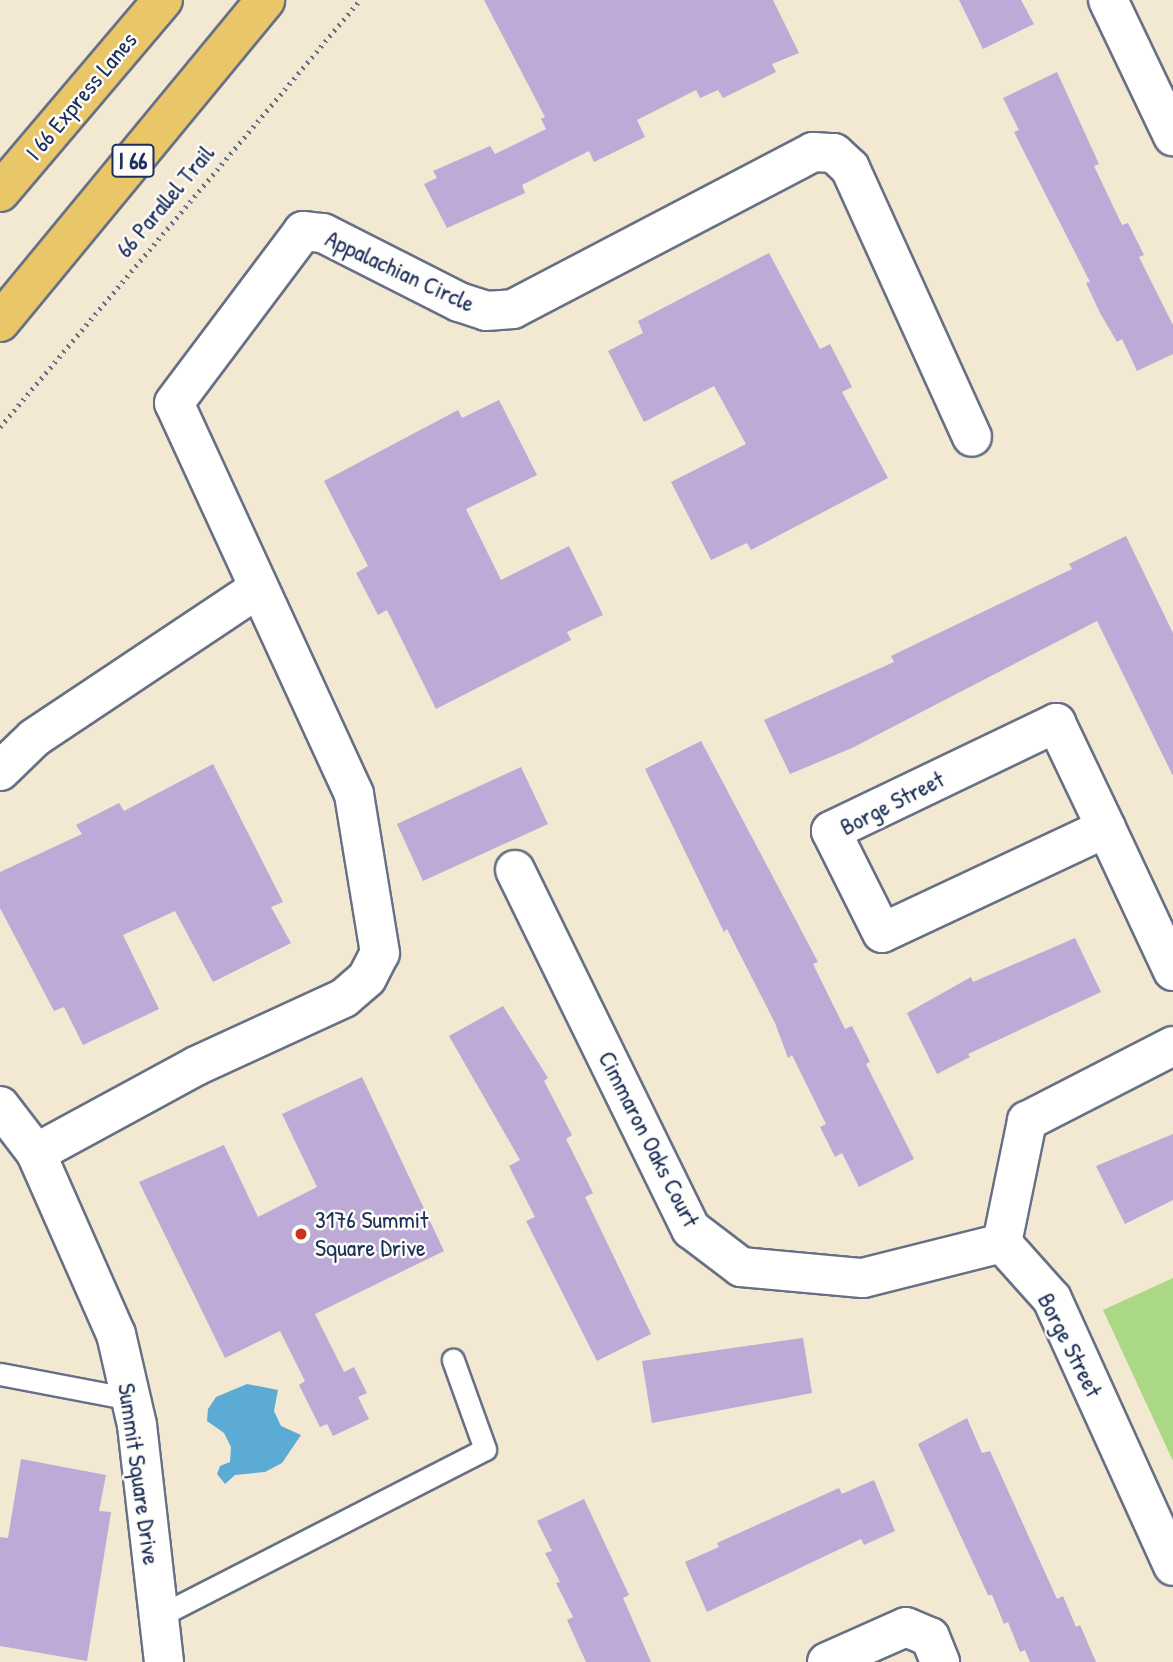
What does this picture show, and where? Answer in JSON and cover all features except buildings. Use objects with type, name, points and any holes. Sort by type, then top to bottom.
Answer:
[{"type":"highway","name":"I 66 Express Lanes","points":[[0,192],[163,0]]},
{"type":"highway","name":"I 66","points":[[0,322],[265,0]]},
{"type":"street","points":[[1108,0],[1173,136]]},
{"type":"street","name":"Appalachian Circle","points":[[257,589],[174,403],[303,231],[323,233],[459,302],[486,311],[513,309],[813,152],[834,153],[850,168],[972,437]]},
{"type":"street","points":[[0,771],[34,738],[257,589],[354,794],[380,953],[367,978],[344,998],[196,1066],[36,1153]]},
{"type":"street","name":"Borge Street","points":[[1106,828],[882,933],[831,831],[1056,723],[1106,828],[1173,971]]},
{"type":"street","name":"Cimmaron Oaks Court","points":[[515,870],[691,1230],[741,1267],[863,1278],[1002,1243]]},
{"type":"street","points":[[1002,1243],[1027,1121],[1173,1046]]},
{"type":"street","name":"Summit Square Drive","points":[[0,1106],[36,1153],[116,1334],[131,1399],[164,1662]]},
{"type":"street","name":"Borge Street","points":[[1002,1243],[1052,1299],[1173,1566]]},
{"type":"street","points":[[827,1662],[906,1627],[930,1637],[940,1662]]},
{"type":"lane","points":[[159,1616],[485,1449],[453,1360]]},
{"type":"lane","points":[[0,1374],[131,1399]]},
{"type":"path","name":"66 Parallel Trail","points":[[0,426],[360,0]]},
{"type":"green space","points":[[1173,1278],[1173,1461],[1103,1310]]},
{"type":"water","points":[[247,1384],[278,1390],[274,1411],[281,1426],[301,1435],[282,1463],[265,1472],[235,1475],[225,1484],[217,1474],[220,1466],[230,1462],[231,1447],[224,1433],[207,1421],[208,1409],[216,1397]]},
{"type":"place","name":"3176 Summit Square Drive","points":[[301,1234]]}]
